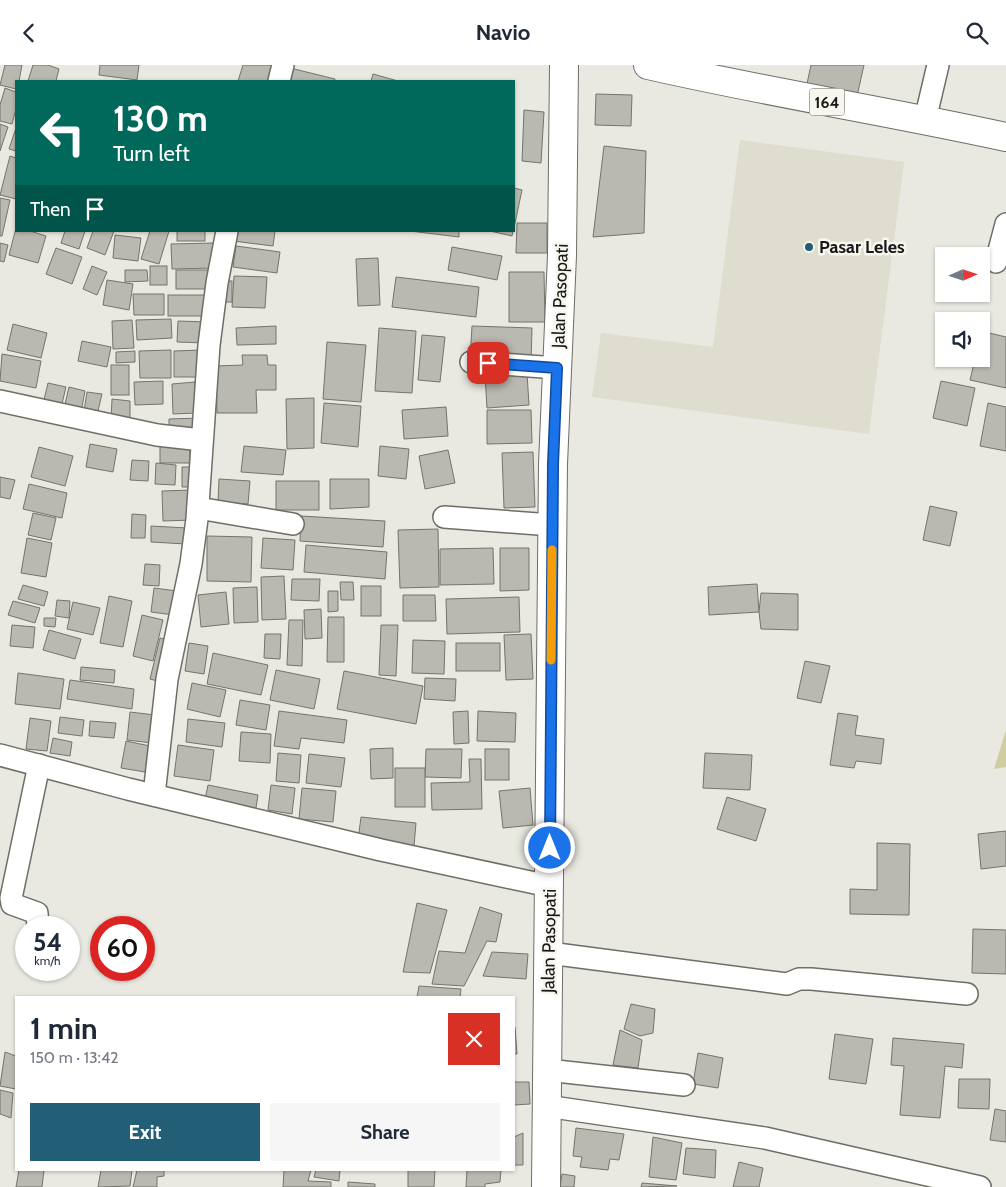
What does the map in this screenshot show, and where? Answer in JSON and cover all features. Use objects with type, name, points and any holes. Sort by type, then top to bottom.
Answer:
[{"type":"main road","name":"Jalan Pasopati","points":[[546,1187],[552,525],[562,255],[564,65]]},
{"type":"main road","name":"164","points":[[648,65],[730,74],[1006,137]]},
{"type":"street","points":[[279,80],[283,65]]},
{"type":"street","points":[[925,120],[938,65]]},
{"type":"street","points":[[996,262],[1006,224]]},
{"type":"street","points":[[154,795],[167,679],[191,564],[198,508],[209,345],[226,232]]},
{"type":"street","points":[[471,362],[557,368]]},
{"type":"street","points":[[0,401],[157,435],[202,440]]},
{"type":"street","points":[[198,508],[293,524]]},
{"type":"street","points":[[444,517],[552,525]]},
{"type":"street","points":[[0,755],[154,795],[381,850],[549,886]]},
{"type":"street","points":[[37,916],[37,913],[16,907],[12,904],[11,899],[40,765]]},
{"type":"street","points":[[549,953],[787,984],[799,979],[812,979],[967,994]]},
{"type":"street","points":[[546,1070],[684,1085]]},
{"type":"street","points":[[546,1106],[765,1138],[980,1187]]},
{"type":"shaded area","name":"Pasar Leles","points":[[740,140],[904,162],[869,434],[592,397],[601,333],[713,347]]},
{"type":"shaded area","points":[[1006,730],[1006,767],[994,769]]},
{"type":"building","points":[[5,65],[22,65],[19,80],[15,80],[15,89],[0,85]]},
{"type":"building","points":[[33,65],[48,65],[59,69],[56,80],[28,80]]},
{"type":"building","points":[[100,65],[139,65],[137,80],[99,75]]},
{"type":"building","points":[[243,65],[281,65],[276,80],[238,80]]},
{"type":"building","points":[[811,65],[864,65],[855,105],[805,93]]},
{"type":"building","points":[[286,67],[335,79],[335,80],[283,80]]},
{"type":"building","points":[[373,74],[394,80],[371,80]]},
{"type":"building","points":[[5,88],[15,92],[15,113],[12,124],[0,121],[0,105]]},
{"type":"building","points":[[596,94],[632,95],[631,126],[595,125]]},
{"type":"building","points":[[524,110],[544,112],[541,163],[522,161]]},
{"type":"building","points":[[0,124],[8,127],[0,151]]},
{"type":"building","points":[[15,131],[15,151],[9,149]]},
{"type":"building","points":[[604,146],[646,151],[644,233],[593,237]]},
{"type":"building","points":[[10,156],[15,158],[15,199],[0,195]]},
{"type":"building","points":[[515,188],[522,190],[515,223]]},
{"type":"building","points":[[0,198],[10,200],[2,236],[0,236]]},
{"type":"building","points":[[517,223],[547,223],[547,253],[516,253]]},
{"type":"building","points":[[15,232],[33,232],[46,236],[38,263],[9,255]]},
{"type":"building","points":[[65,232],[85,232],[79,249],[61,243]]},
{"type":"building","points":[[93,232],[114,232],[105,255],[87,248]]},
{"type":"building","points":[[150,232],[169,232],[159,264],[141,259]]},
{"type":"building","points":[[177,232],[205,232],[205,241],[177,241]]},
{"type":"building","points":[[234,232],[275,232],[273,246],[233,241]]},
{"type":"building","points":[[418,232],[459,232],[459,237]]},
{"type":"building","points":[[494,232],[513,232],[512,236]]},
{"type":"building","points":[[115,235],[141,238],[138,261],[113,258]]},
{"type":"building","points":[[0,243],[8,245],[4,262],[0,261]]},
{"type":"building","points":[[214,243],[214,268],[172,269],[171,244]]},
{"type":"building","points":[[236,246],[280,252],[277,273],[233,267]]},
{"type":"building","points":[[452,247],[502,256],[497,280],[448,270]]},
{"type":"building","points":[[56,248],[82,257],[72,284],[46,274]]},
{"type":"building","points":[[378,258],[380,305],[358,306],[356,259]]},
{"type":"building","points":[[92,266],[107,272],[97,295],[83,289]]},
{"type":"building","points":[[150,266],[167,266],[167,285],[150,285]]},
{"type":"building","points":[[125,270],[147,270],[148,281],[125,282]]},
{"type":"building","points":[[176,270],[212,270],[212,289],[176,289]]},
{"type":"building","points":[[509,272],[544,272],[545,322],[509,322]]},
{"type":"building","points":[[234,276],[267,277],[265,308],[232,307]]},
{"type":"building","points":[[396,277],[479,287],[476,317],[392,307]]},
{"type":"building","points":[[107,280],[133,284],[129,310],[103,305]]},
{"type":"building","points":[[224,281],[232,281],[232,302],[224,302]]},
{"type":"building","points":[[133,294],[164,294],[164,315],[134,315]]},
{"type":"building","points":[[168,295],[209,295],[209,316],[168,316]]},
{"type":"building","points":[[171,319],[172,338],[137,340],[136,320]]},
{"type":"building","points":[[132,320],[134,348],[113,349],[112,321]]},
{"type":"building","points":[[178,321],[207,322],[206,343],[177,342]]},
{"type":"building","points":[[13,324],[47,333],[41,358],[7,350]]},
{"type":"building","points":[[276,326],[276,344],[237,345],[236,328]]},
{"type":"building","points":[[472,326],[532,328],[531,364],[470,361]]},
{"type":"building","points":[[379,328],[416,331],[412,393],[375,391]]},
{"type":"building","points":[[990,333],[1006,337],[1006,388],[970,380],[973,367],[990,367]]},
{"type":"building","points":[[422,335],[445,337],[440,382],[418,380]]},
{"type":"building","points":[[82,341],[111,347],[107,367],[78,361]]},
{"type":"building","points":[[327,342],[366,345],[361,402],[323,399]]},
{"type":"building","points":[[171,350],[171,378],[140,378],[139,351]]},
{"type":"building","points":[[201,350],[201,377],[174,377],[174,351]]},
{"type":"building","points":[[135,351],[135,362],[116,363],[116,352]]},
{"type":"building","points":[[2,354],[41,361],[36,388],[0,381]]},
{"type":"building","points":[[242,355],[267,355],[268,365],[276,365],[276,390],[256,390],[257,413],[217,413],[216,366],[243,365]]},
{"type":"building","points":[[111,365],[129,365],[129,395],[111,395]]},
{"type":"building","points":[[527,373],[529,405],[487,408],[485,375]]},
{"type":"building","points":[[163,381],[163,404],[135,405],[134,382]]},
{"type":"building","points":[[941,381],[975,388],[967,426],[933,418]]},
{"type":"building","points":[[195,382],[196,413],[173,414],[172,384]]},
{"type":"building","points":[[48,383],[66,387],[60,412],[42,408]]},
{"type":"building","points":[[69,387],[85,391],[80,417],[63,413]]},
{"type":"building","points":[[87,392],[102,394],[96,419],[83,417]]},
{"type":"building","points":[[314,398],[314,448],[287,449],[286,399]]},
{"type":"building","points":[[112,399],[130,401],[130,421],[111,420]]},
{"type":"building","points":[[324,403],[361,406],[358,447],[321,443]]},
{"type":"building","points":[[988,403],[1006,407],[1006,451],[980,446]]},
{"type":"building","points":[[446,407],[448,436],[404,439],[402,410]]},
{"type":"building","points":[[487,410],[531,410],[532,443],[487,444]]},
{"type":"building","points":[[199,418],[199,433],[169,434],[169,419]]},
{"type":"building","points":[[160,443],[190,443],[190,463],[160,463]]},
{"type":"building","points":[[90,444],[117,449],[113,472],[86,467]]},
{"type":"building","points":[[244,446],[286,450],[283,475],[241,472]]},
{"type":"building","points":[[380,446],[409,449],[406,479],[378,476]]},
{"type":"building","points":[[39,447],[73,456],[65,486],[31,477]]},
{"type":"building","points":[[448,450],[455,483],[425,489],[419,456]]},
{"type":"building","points":[[533,452],[535,507],[504,508],[502,453]]},
{"type":"building","points":[[132,460],[149,461],[148,481],[130,480]]},
{"type":"building","points":[[156,463],[176,465],[175,485],[155,484]]},
{"type":"building","points":[[182,467],[194,467],[195,487],[182,487]]},
{"type":"building","points":[[0,477],[15,480],[10,499],[0,497]]},
{"type":"building","points":[[219,479],[250,481],[248,504],[218,502]]},
{"type":"building","points":[[330,479],[369,479],[369,507],[330,509]]},
{"type":"building","points":[[276,481],[319,481],[319,510],[276,510]]},
{"type":"building","points":[[29,484],[67,493],[62,518],[23,509]]},
{"type":"building","points":[[192,490],[193,520],[163,521],[162,491]]},
{"type":"building","points":[[930,506],[957,512],[950,546],[923,540]]},
{"type":"building","points":[[33,513],[56,518],[51,540],[28,535]]},
{"type":"building","points":[[132,514],[146,515],[145,538],[131,538]]},
{"type":"building","points":[[301,516],[385,521],[383,547],[300,541]]},
{"type":"building","points":[[151,526],[187,528],[186,544],[151,542]]},
{"type":"building","points":[[438,529],[439,587],[400,588],[398,530]]},
{"type":"building","points":[[207,536],[252,537],[251,582],[207,581]]},
{"type":"building","points":[[27,538],[52,543],[46,577],[21,573]]},
{"type":"building","points":[[263,538],[295,540],[293,570],[261,568]]},
{"type":"building","points":[[306,545],[387,552],[385,579],[304,572]]},
{"type":"building","points":[[493,548],[494,584],[440,585],[440,549]]},
{"type":"building","points":[[500,548],[529,548],[529,590],[500,591]]},
{"type":"building","points":[[145,564],[160,565],[159,586],[143,585]]},
{"type":"building","points":[[284,576],[286,619],[262,620],[261,577]]},
{"type":"building","points":[[292,579],[320,579],[319,601],[291,600]]},
{"type":"building","points":[[340,582],[353,582],[354,600],[341,600]]},
{"type":"building","points":[[757,584],[759,612],[709,615],[708,587]]},
{"type":"building","points":[[23,585],[48,592],[44,606],[18,599]]},
{"type":"building","points":[[361,586],[381,586],[381,616],[361,616]]},
{"type":"building","points":[[257,587],[258,622],[234,623],[233,588]]},
{"type":"building","points":[[154,588],[177,591],[174,615],[151,612]]},
{"type":"building","points":[[328,591],[338,591],[338,611],[328,612]]},
{"type":"building","points":[[226,592],[229,624],[201,627],[198,595]]},
{"type":"building","points":[[761,593],[798,594],[798,630],[761,629],[759,612]]},
{"type":"building","points":[[403,595],[435,595],[436,621],[403,621]]},
{"type":"building","points":[[109,596],[132,601],[123,647],[100,643]]},
{"type":"building","points":[[519,597],[520,632],[447,634],[446,599]]},
{"type":"building","points":[[57,600],[70,601],[69,618],[55,616]]},
{"type":"building","points":[[13,601],[40,608],[35,623],[8,615]]},
{"type":"building","points":[[73,602],[100,608],[93,635],[67,629]]},
{"type":"building","points":[[321,609],[322,638],[305,639],[304,610]]},
{"type":"building","points":[[142,615],[163,620],[153,661],[133,656]]},
{"type":"building","points":[[328,617],[344,617],[344,662],[327,662]]},
{"type":"building","points":[[44,618],[56,618],[55,627],[44,626]]},
{"type":"building","points":[[289,620],[303,620],[302,666],[287,665]]},
{"type":"building","points":[[12,625],[35,627],[33,648],[10,646]]},
{"type":"building","points":[[381,625],[398,625],[396,676],[379,675]]},
{"type":"building","points":[[49,630],[81,639],[75,659],[43,650]]},
{"type":"building","points":[[265,634],[281,634],[280,659],[264,658]]},
{"type":"building","points":[[531,634],[533,679],[506,680],[504,635]]},
{"type":"building","points":[[160,638],[171,641],[161,682],[150,679]]},
{"type":"building","points":[[413,640],[445,641],[444,674],[412,673]]},
{"type":"building","points":[[189,643],[208,646],[204,674],[185,671]]},
{"type":"building","points":[[456,643],[500,643],[500,671],[456,671]]},
{"type":"building","points":[[213,653],[268,665],[261,695],[207,684]]},
{"type":"building","points":[[805,661],[830,666],[821,703],[797,698]]},
{"type":"building","points":[[81,667],[115,670],[114,683],[80,680]]},
{"type":"building","points":[[276,670],[320,679],[314,709],[270,700]]},
{"type":"building","points":[[344,671],[423,686],[416,724],[337,709]]},
{"type":"building","points":[[18,673],[64,679],[60,709],[15,704]]},
{"type":"building","points":[[425,678],[456,679],[455,701],[424,699]]},
{"type":"building","points":[[70,680],[134,689],[132,709],[67,699]]},
{"type":"building","points":[[192,683],[226,690],[220,717],[187,709]]},
{"type":"building","points":[[240,700],[270,705],[266,730],[236,725]]},
{"type":"building","points":[[279,711],[347,720],[344,743],[301,738],[299,749],[274,746]]},
{"type":"building","points":[[468,711],[469,743],[454,744],[453,712]]},
{"type":"building","points":[[478,711],[516,713],[515,742],[477,741]]},
{"type":"building","points":[[130,712],[155,715],[152,743],[127,740]]},
{"type":"building","points":[[838,713],[858,716],[855,735],[884,739],[881,764],[856,761],[854,768],[830,765]]},
{"type":"building","points":[[60,717],[84,720],[82,736],[58,733]]},
{"type":"building","points":[[30,718],[51,721],[47,751],[26,749]]},
{"type":"building","points":[[188,719],[225,723],[222,747],[186,742]]},
{"type":"building","points":[[90,721],[116,723],[114,738],[89,736]]},
{"type":"building","points":[[241,732],[271,734],[270,763],[239,761]]},
{"type":"building","points":[[53,738],[72,742],[70,756],[50,753]]},
{"type":"building","points":[[126,741],[150,746],[145,772],[121,768]]},
{"type":"building","points":[[178,745],[214,750],[210,781],[174,776]]},
{"type":"building","points":[[393,748],[393,778],[371,779],[370,749]]},
{"type":"building","points":[[426,749],[462,749],[461,778],[425,777]]},
{"type":"building","points":[[485,749],[509,749],[509,780],[485,780]]},
{"type":"building","points":[[278,753],[301,755],[299,783],[276,781]]},
{"type":"building","points":[[705,753],[752,755],[750,790],[703,788]]},
{"type":"building","points":[[309,754],[345,758],[341,787],[306,783]]},
{"type":"building","points":[[469,759],[481,759],[482,809],[432,810],[431,783],[470,782]]},
{"type":"building","points":[[395,768],[425,768],[425,807],[395,807]]},
{"type":"building","points":[[208,785],[258,795],[255,814],[204,804]]},
{"type":"building","points":[[271,785],[295,788],[292,814],[268,810]]},
{"type":"building","points":[[302,788],[336,791],[333,822],[299,819]]},
{"type":"building","points":[[530,788],[533,825],[503,828],[499,791]]},
{"type":"building","points":[[727,797],[766,809],[756,841],[717,829]]},
{"type":"building","points":[[361,817],[416,823],[414,846],[358,840]]},
{"type":"building","points":[[1006,831],[1006,866],[981,869],[978,834]]},
{"type":"building","points":[[877,843],[910,844],[909,915],[850,914],[850,889],[877,890]]},
{"type":"building","points":[[417,903],[447,910],[430,973],[403,972]]},
{"type":"building","points":[[480,907],[502,914],[496,942],[487,941],[464,986],[432,984],[439,951],[465,953]]},
{"type":"building","points":[[973,929],[1006,930],[1006,974],[972,973]]},
{"type":"building","points":[[492,952],[528,954],[526,979],[483,976]]},
{"type":"building","points":[[419,986],[461,989],[460,996],[417,996]]},
{"type":"building","points":[[631,1004],[655,1009],[653,1033],[640,1036],[624,1029]]},
{"type":"building","points":[[515,1027],[517,1054],[515,1054]]},
{"type":"building","points":[[620,1030],[642,1040],[638,1068],[613,1065]]},
{"type":"building","points":[[835,1034],[873,1039],[866,1084],[829,1079]]},
{"type":"building","points":[[893,1038],[964,1044],[962,1068],[945,1066],[940,1118],[900,1115],[904,1066],[891,1065]]},
{"type":"building","points":[[5,1052],[15,1056],[15,1089],[0,1086]]},
{"type":"building","points":[[698,1053],[723,1058],[718,1088],[693,1084]]},
{"type":"building","points":[[959,1079],[990,1079],[989,1109],[958,1108]]},
{"type":"building","points":[[515,1082],[529,1082],[530,1104],[515,1105]]},
{"type":"building","points":[[0,1090],[13,1093],[11,1118],[0,1114]]},
{"type":"building","points":[[995,1109],[1006,1111],[1006,1142],[990,1140]]},
{"type":"building","points":[[576,1128],[624,1134],[619,1160],[610,1159],[608,1170],[580,1167],[582,1157],[573,1156]]},
{"type":"building","points":[[523,1133],[523,1165],[515,1165],[515,1137]]},
{"type":"building","points":[[653,1137],[682,1143],[676,1180],[649,1177]]},
{"type":"building","points":[[686,1148],[716,1150],[715,1178],[683,1174]]},
{"type":"building","points":[[739,1162],[763,1168],[759,1187],[733,1187]]},
{"type":"building","points":[[19,1171],[44,1171],[42,1187],[16,1187]]},
{"type":"building","points":[[101,1171],[132,1171],[130,1186],[98,1187]]},
{"type":"building","points":[[137,1171],[164,1171],[164,1176],[157,1177],[157,1187],[133,1187]]},
{"type":"building","points":[[284,1171],[311,1171],[308,1181],[331,1182],[331,1187],[283,1187]]},
{"type":"building","points":[[316,1171],[340,1171],[339,1181],[314,1177]]},
{"type":"building","points":[[408,1171],[435,1171],[434,1187],[408,1187]]},
{"type":"building","points":[[467,1171],[501,1171],[500,1182],[485,1184],[485,1187],[466,1187]]},
{"type":"building","points":[[562,1174],[575,1176],[574,1187],[560,1187]]},
{"type":"building","points":[[348,1182],[375,1184],[375,1187],[348,1187]]},
{"type":"building","points":[[642,1183],[677,1186],[641,1187]]},
{"type":"slow traffic","points":[[551,660],[552,550]]},
{"type":"place","name":"Pasar Leles","points":[[809,247]]},
{"type":"route","points":[[488,363],[557,368],[553,464],[550,848]]}]
